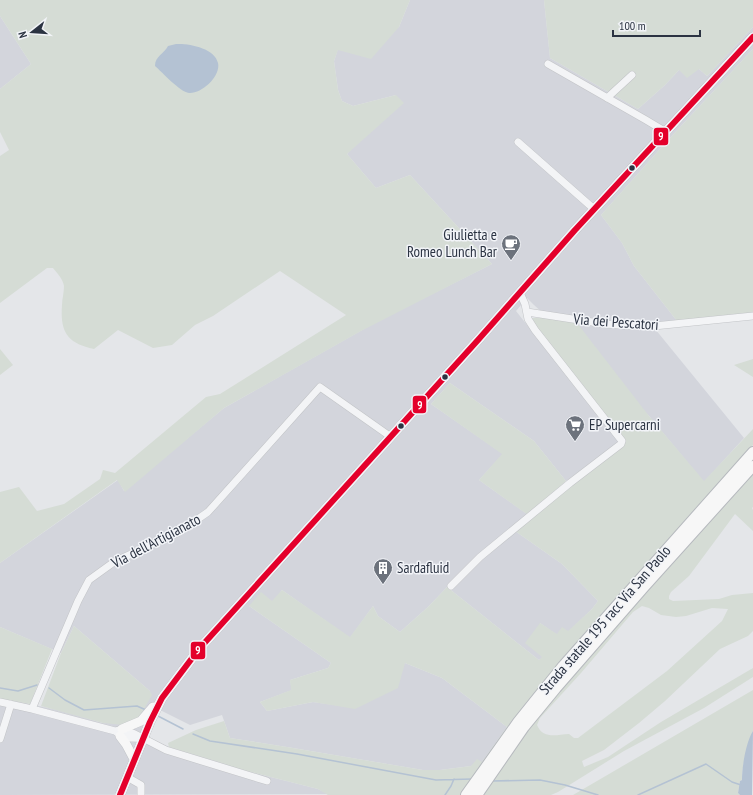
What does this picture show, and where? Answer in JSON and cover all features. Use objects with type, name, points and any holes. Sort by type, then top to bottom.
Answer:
[{"type":"highway","name":"Strada statale 195 racc Via San Paolo","points":[[476,795],[521,725],[563,666],[753,452]]},
{"type":"highway","name":"Strada statale 195 racc Via San Paolo","points":[[466,795],[521,725],[556,688],[615,619],[753,466]]},
{"type":"main road","points":[[134,759],[119,732],[141,721],[163,698],[199,649],[221,624],[594,209],[753,37]]},
{"type":"main road","points":[[120,795],[142,738],[163,698]]},
{"type":"street","points":[[548,64],[666,132]]},
{"type":"street","points":[[607,98],[632,75]]},
{"type":"street","points":[[518,142],[594,209]]},
{"type":"street","points":[[451,586],[480,557],[622,442],[528,319],[525,304],[520,293]]},
{"type":"street","name":"Via dei Pescatori","points":[[527,312],[605,324],[634,326],[654,326],[753,316]]},
{"type":"street","name":"Via dell'Artigianato","points":[[32,709],[78,601],[90,580],[114,562],[179,532],[208,512],[320,387],[390,437]]},
{"type":"street","points":[[0,702],[119,732],[135,734],[166,750],[268,781]]},
{"type":"street","points":[[0,740],[11,704]]},
{"type":"street","points":[[127,777],[141,785],[141,795]]},
{"type":"shaded area","points":[[0,0],[410,0],[399,27],[371,59],[338,50],[334,61],[338,90],[342,101],[353,106],[396,95],[404,103],[347,154],[376,188],[410,175],[492,264],[361,331],[224,408],[125,492],[117,480],[0,563],[0,492],[19,487],[37,511],[64,504],[100,479],[103,470],[115,473],[206,397],[220,394],[346,315],[280,271],[213,316],[195,325],[172,345],[153,348],[118,330],[94,349],[71,340],[67,335],[62,322],[64,286],[53,268],[47,268],[0,303],[0,156],[9,150],[0,132],[0,89],[31,64],[0,16]]},
{"type":"shaded area","points":[[410,0],[544,0],[550,58],[638,109],[665,85],[679,70],[699,69],[707,76],[753,27],[753,49],[601,215],[622,243],[634,266],[677,321],[651,324],[744,438],[704,482],[649,416],[527,298],[516,311],[619,442],[566,481],[534,441],[450,383],[431,404],[503,454],[479,480],[527,514],[515,531],[562,564],[598,601],[592,609],[568,632],[557,635],[540,623],[542,658],[539,660],[447,587],[429,606],[400,632],[378,616],[373,606],[350,638],[282,590],[273,602],[249,606],[331,663],[328,668],[290,680],[292,690],[260,702],[267,711],[313,702],[355,708],[405,663],[442,678],[507,727],[482,762],[471,766],[440,770],[423,770],[230,738],[222,715],[190,725],[160,710],[149,735],[150,738],[169,747],[231,767],[318,789],[328,794],[0,795],[0,699],[62,711],[103,723],[150,691],[74,626],[61,653],[0,627],[0,563],[118,480],[124,491],[224,408],[380,320],[492,264],[410,175],[376,188],[347,154],[396,95],[353,106],[342,101],[338,90],[334,61],[338,49],[399,27]]},
{"type":"shaded area","points":[[544,0],[753,0],[753,27],[707,76],[699,69],[687,78],[679,70],[665,85],[638,109],[550,58]]},
{"type":"shaded area","points":[[0,16],[31,64],[0,89]]},
{"type":"shaded area","points":[[753,49],[753,314],[677,321],[634,266],[622,243],[601,215]]},
{"type":"shaded area","points":[[532,318],[549,318],[577,323],[649,416],[704,481],[753,429],[753,445],[515,717],[528,730],[630,608],[753,473],[753,531],[735,514],[689,576],[671,592],[669,599],[673,601],[719,599],[732,595],[753,593],[753,631],[748,636],[720,649],[665,701],[639,723],[604,750],[582,761],[584,767],[608,757],[661,722],[753,668],[753,677],[704,708],[624,751],[551,795],[328,795],[318,789],[231,767],[169,747],[168,743],[196,730],[224,721],[230,738],[423,770],[440,770],[471,766],[477,759],[482,762],[507,727],[442,678],[405,663],[398,688],[355,709],[313,702],[267,711],[260,702],[291,690],[290,680],[328,668],[331,663],[249,606],[261,592],[272,601],[282,590],[350,637],[373,606],[378,616],[400,632],[429,606],[447,587],[539,660],[542,657],[525,643],[540,623],[557,634],[562,627],[568,631],[592,609],[598,601],[562,564],[515,531],[623,445],[536,326]],"holes":[[[642,606],[661,615],[676,617],[686,616],[712,608],[728,609],[722,621],[667,671],[578,738],[574,738],[569,734],[550,735],[543,732],[537,725],[540,718],[633,612]]]},
{"type":"shaded area","points":[[0,349],[13,365],[0,375]]},
{"type":"shaded area","points":[[753,359],[753,377],[734,365]]},
{"type":"shaded area","points":[[450,383],[534,441],[566,481],[528,515],[479,480],[502,454],[431,404]]},
{"type":"shaded area","points":[[74,626],[150,691],[152,695],[140,716],[133,722],[123,725],[103,723],[41,706],[61,653]]},
{"type":"shaded area","points":[[0,627],[52,649],[30,704],[0,699]]},
{"type":"shaded area","points":[[753,690],[753,731],[744,761],[742,780],[740,781],[738,793],[740,795],[573,795]]},
{"type":"water","points":[[187,44],[207,50],[216,58],[218,63],[217,73],[210,83],[199,91],[194,93],[185,92],[176,86],[155,66],[156,60],[168,46]]},
{"type":"water","points":[[753,731],[752,795],[740,795],[738,793],[740,781],[742,780],[745,754],[748,741]]},
{"type":"waterway","points":[[0,688],[18,691],[37,685]]},
{"type":"waterway","points":[[49,688],[65,700],[84,710],[137,706],[146,710]]},
{"type":"waterway","points":[[158,716],[183,729]]},
{"type":"waterway","points":[[193,734],[210,741],[297,754],[436,780],[472,779]]},
{"type":"waterway","points":[[638,795],[706,764],[732,782],[741,785]]},
{"type":"waterway","points":[[445,795],[454,779]]},
{"type":"waterway","points":[[492,781],[540,780],[565,785],[598,795]]},
{"type":"transit line","name":"9","points":[[120,795],[150,722],[162,698],[199,649],[478,340],[575,230],[753,37]]},
{"type":"place","name":"Giulietta e Romeo Lunch Bar","points":[[511,261]]},
{"type":"place","name":"EP Supercarni","points":[[575,442]]},
{"type":"place","name":"Sardafluid","points":[[383,585]]}]
